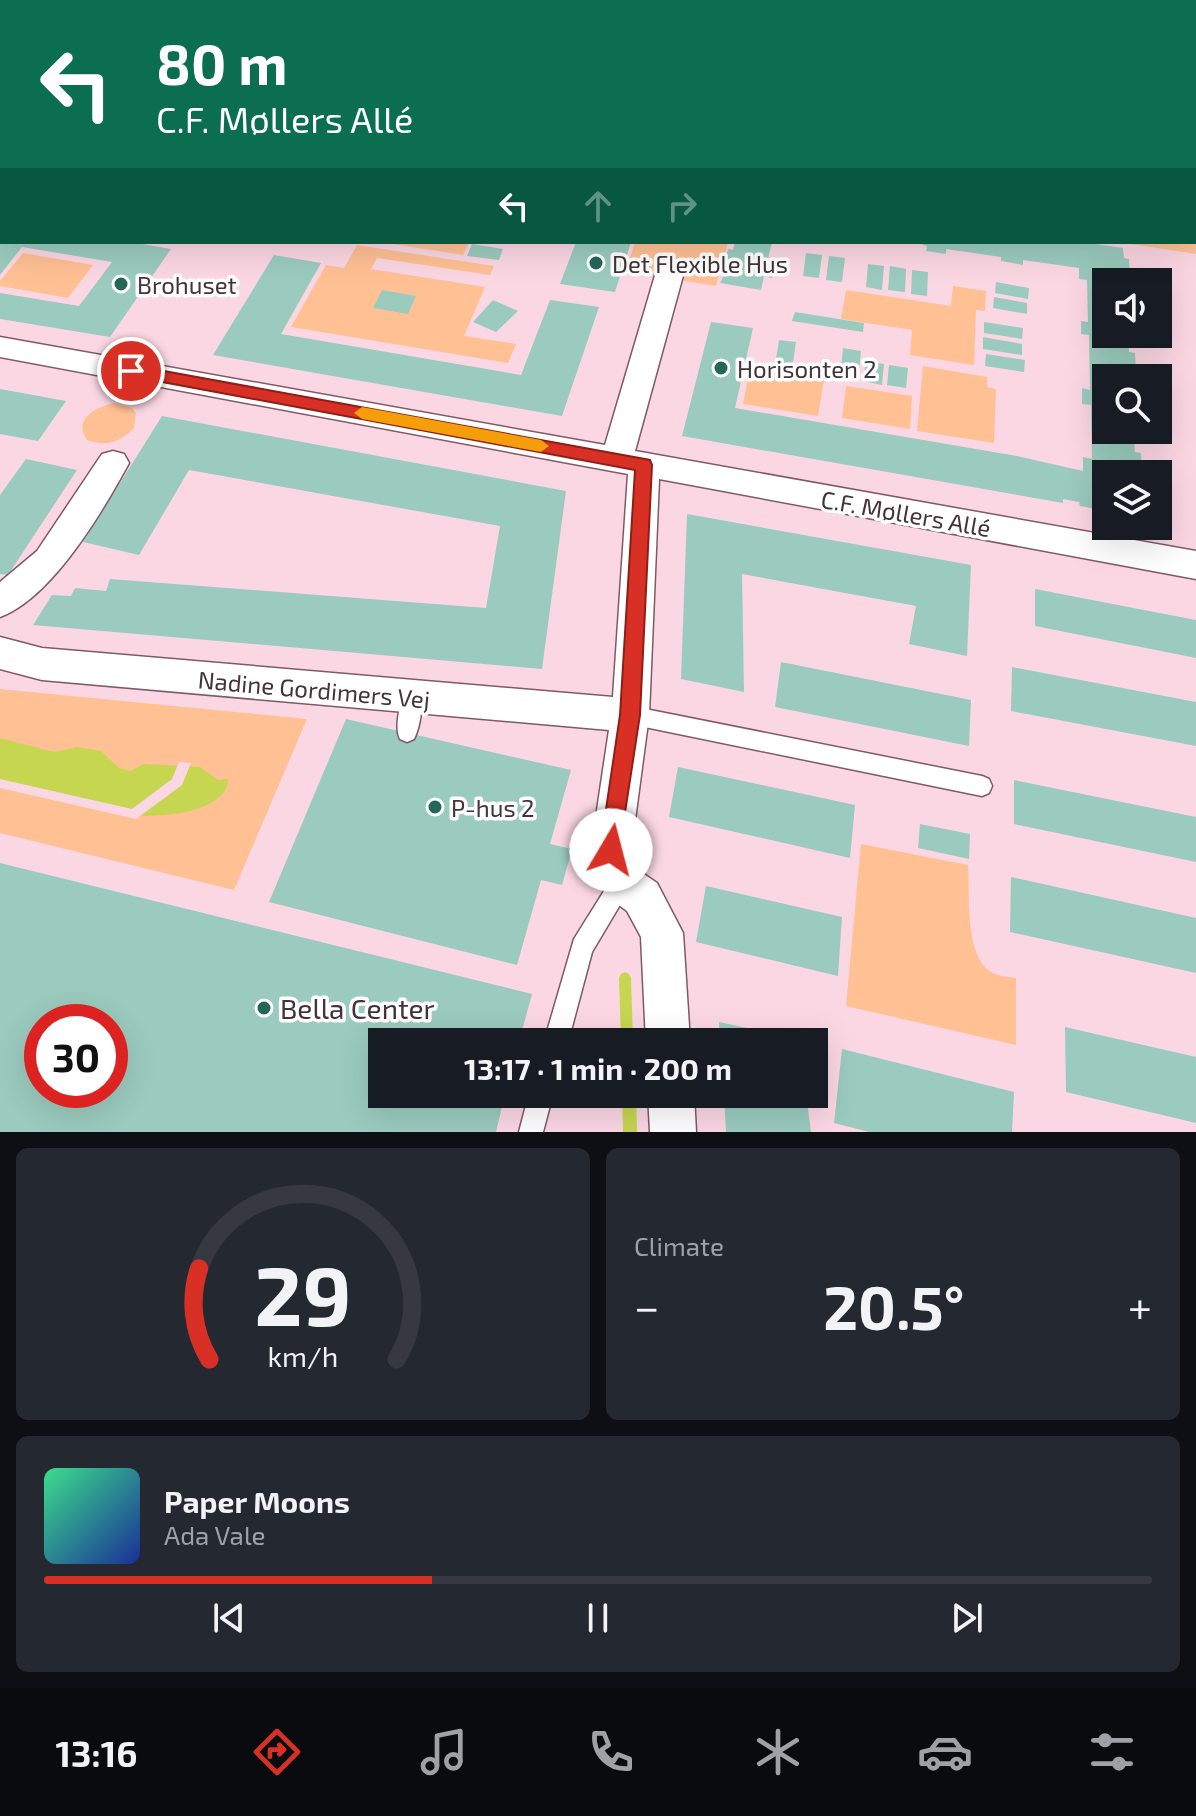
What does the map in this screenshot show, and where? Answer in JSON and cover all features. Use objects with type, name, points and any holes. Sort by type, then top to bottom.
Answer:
[{"type":"street","points":[[667,1028],[662,933],[642,897],[622,883],[611,850],[630,715],[630,462],[670,272]]},
{"type":"street","name":"C.F. Møllers Allé","points":[[0,347],[1196,565]]},
{"type":"street","points":[[0,602],[49,561],[113,463]]},
{"type":"street","name":"Nadine Gordimers Vej","points":[[0,652],[14,659],[42,664],[410,716],[630,715]]},
{"type":"street","points":[[672,1108],[673,1132]]},
{"type":"lane","points":[[630,715],[982,786]]},
{"type":"lane","points":[[560,1028],[582,947],[622,883]]},
{"type":"lane","points":[[531,1132],[537,1108]]},
{"type":"shaded area","points":[[393,244],[468,244],[463,255]]},
{"type":"shaded area","points":[[634,244],[727,244],[716,286],[626,271]]},
{"type":"shaded area","points":[[1131,244],[1196,244],[1196,254]]},
{"type":"shaded area","points":[[357,245],[494,266],[490,275],[377,258],[371,269],[485,287],[464,336],[516,344],[508,363],[291,327],[326,265],[344,268]]},
{"type":"shaded area","points":[[23,253],[93,265],[68,298],[0,286],[0,281]]},
{"type":"shaded area","points":[[953,286],[986,291],[985,311],[976,310],[974,365],[910,355],[912,330],[841,319],[846,290],[951,306]]},
{"type":"shaded area","points":[[923,366],[987,377],[987,387],[996,389],[994,443],[917,431]]},
{"type":"shaded area","points":[[750,368],[824,380],[818,416],[743,404]]},
{"type":"shaded area","points":[[846,386],[912,396],[910,429],[842,418]]},
{"type":"shaded area","points":[[115,403],[132,408],[136,413],[134,428],[112,442],[87,440],[83,433],[85,420],[94,410]]},
{"type":"shaded area","points":[[0,689],[307,719],[234,890],[0,833]]},
{"type":"shaded area","points":[[0,738],[54,752],[77,747],[101,751],[119,768],[130,771],[144,764],[200,767],[218,780],[228,779],[225,790],[217,799],[190,811],[144,816],[116,812],[0,784]]},
{"type":"shaded area","points":[[861,844],[968,865],[970,923],[976,952],[991,972],[1016,978],[1016,1045],[846,1006]]},
{"type":"pier","points":[[179,762],[191,763],[182,785],[136,819],[0,788],[0,779],[132,809],[172,779]]},
{"type":"building","name":"Brohuset","points":[[0,244],[142,244],[171,249],[110,337],[0,319],[0,293],[79,306],[112,262],[22,247],[0,275]]},
{"type":"building","points":[[472,244],[503,249],[499,260],[467,256]]},
{"type":"building","name":"Det Flexible Hus","points":[[575,244],[630,244],[615,292],[560,284]]},
{"type":"building","points":[[734,244],[772,244],[767,263],[775,264],[772,278],[764,276],[761,290],[720,283],[729,265],[724,264],[728,249],[733,250]]},
{"type":"building","name":"Horisonten 2","points":[[920,244],[1096,244],[1123,248],[1129,268],[1092,268],[1092,348],[1129,348],[1129,352],[1135,353],[1136,364],[1092,364],[1092,444],[1134,444],[1135,452],[1141,453],[1141,460],[1092,460],[1092,508],[1063,499],[1063,503],[682,436],[711,322],[753,328],[735,408],[1017,456],[1083,471],[1083,457],[1092,459],[1091,405],[1082,404],[1082,388],[1090,390],[1089,335],[1081,334],[1081,321],[1088,322],[1087,280],[1079,279],[1079,268],[1023,260],[1023,265],[1001,261],[1001,257],[946,249],[946,254],[926,251],[927,246]]},
{"type":"building","points":[[806,253],[822,255],[819,278],[803,276]]},
{"type":"building","points":[[274,255],[321,263],[281,334],[521,375],[550,300],[599,307],[562,416],[213,355]]},
{"type":"building","points":[[829,256],[845,258],[842,282],[826,280]]},
{"type":"building","points":[[868,264],[884,266],[882,290],[866,287]]},
{"type":"building","points":[[890,266],[906,269],[905,292],[888,290]]},
{"type":"building","points":[[912,270],[928,272],[927,296],[911,294]]},
{"type":"building","points":[[996,282],[1029,288],[1028,299],[995,293]]},
{"type":"building","points":[[382,290],[416,296],[408,314],[373,308]]},
{"type":"building","points":[[994,297],[1027,303],[1027,314],[993,308]]},
{"type":"building","points":[[493,300],[518,311],[496,332],[473,322]]},
{"type":"building","points":[[795,312],[864,323],[863,332],[792,321]]},
{"type":"building","points":[[984,322],[1023,328],[1022,339],[984,333]]},
{"type":"building","points":[[983,337],[1022,344],[1022,355],[983,349]]},
{"type":"building","points":[[779,340],[796,342],[792,369],[775,366]]},
{"type":"building","points":[[843,348],[861,351],[858,380],[840,378]]},
{"type":"building","points":[[986,354],[1025,360],[1024,372],[985,366]]},
{"type":"building","points":[[866,361],[884,364],[882,385],[863,381]]},
{"type":"building","points":[[889,365],[908,368],[906,388],[887,385]]},
{"type":"building","points":[[0,389],[66,401],[38,441],[0,434]]},
{"type":"building","points":[[162,416],[566,491],[542,669],[33,625],[52,595],[71,596],[75,588],[106,591],[110,579],[486,608],[500,526],[189,470],[139,555],[83,542]]},
{"type":"building","points":[[26,459],[77,470],[8,575],[0,574],[0,495]]},
{"type":"building","points":[[687,514],[971,565],[967,656],[909,644],[916,606],[742,574],[744,692],[681,679]]},
{"type":"building","points":[[1035,589],[1196,620],[1196,658],[1035,626]]},
{"type":"building","points":[[781,662],[971,700],[969,746],[775,707]]},
{"type":"building","points":[[1012,667],[1196,702],[1196,746],[1011,711]]},
{"type":"building","name":"P-hus 2","points":[[346,719],[571,770],[550,844],[572,849],[562,885],[541,880],[517,965],[269,902]]},
{"type":"building","points":[[678,767],[855,805],[850,858],[669,817]]},
{"type":"building","points":[[1014,780],[1196,817],[1196,862],[1014,824]]},
{"type":"building","points":[[920,824],[970,834],[969,859],[918,848]]},
{"type":"building","name":"Bella Center","points":[[0,863],[532,994],[523,1028],[368,1028],[368,1108],[502,1108],[496,1132],[0,1132]]},
{"type":"building","points":[[1011,877],[1196,918],[1196,973],[1010,932]]},
{"type":"building","points":[[706,886],[842,917],[838,976],[696,942]]},
{"type":"building","points":[[719,1022],[748,1028],[719,1028]]},
{"type":"building","points":[[1065,1027],[1196,1057],[1196,1123],[1066,1092]]},
{"type":"building","points":[[842,1049],[1014,1092],[1012,1132],[869,1132],[834,1123]]},
{"type":"building","points":[[725,1108],[808,1108],[811,1132],[726,1132]]},
{"type":"waterway","points":[[625,978],[627,1028]]},
{"type":"waterway","points":[[629,1108],[630,1132]]},
{"type":"slow traffic","points":[[362,413],[541,446]]},
{"type":"place","name":"Det Flexible Hus","points":[[596,263]]},
{"type":"place","name":"Brohuset","points":[[121,284]]},
{"type":"place","name":"Horisonten 2","points":[[721,368]]},
{"type":"place","name":"P-hus 2","points":[[435,807]]},
{"type":"place","name":"Bella Center","points":[[264,1008]]},
{"type":"route","points":[[131,371],[644,465],[630,715],[611,850]]}]
